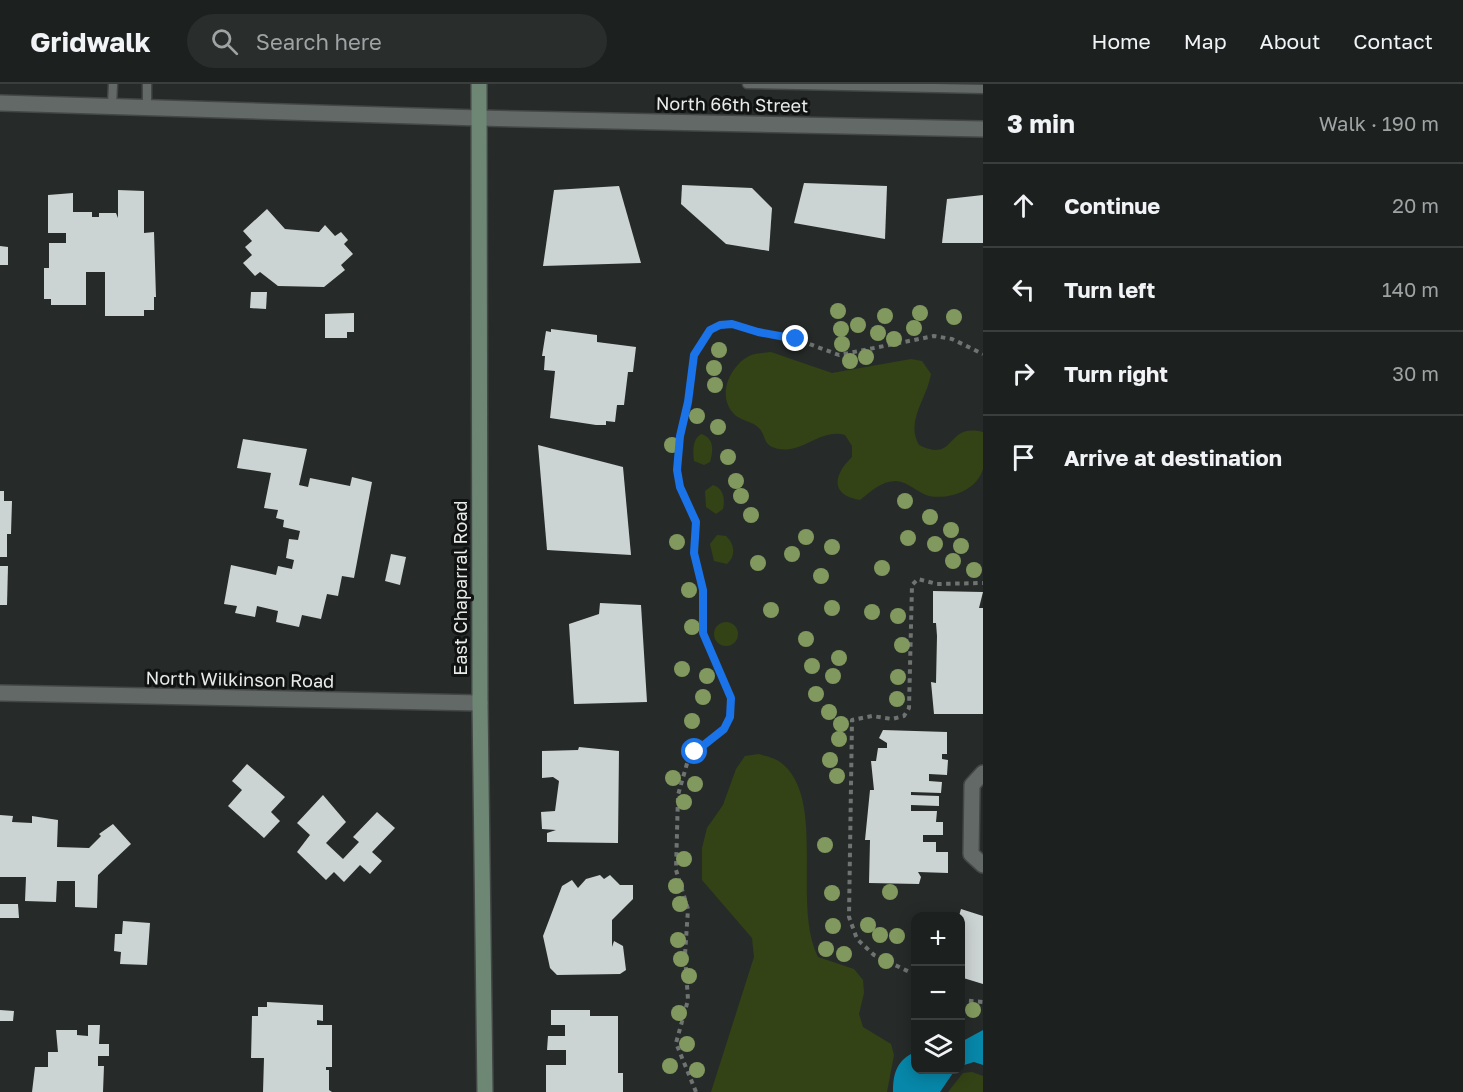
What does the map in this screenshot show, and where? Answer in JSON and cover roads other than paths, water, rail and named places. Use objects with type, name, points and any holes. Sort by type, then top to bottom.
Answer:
[{"type":"main road","name":"East Chaparral Road","points":[[479,84],[480,703],[486,1092]]},
{"type":"street","name":"North 66th Street","points":[[0,103],[479,118],[983,129]]},
{"type":"street","name":"North Wilkinson Road","points":[[0,693],[480,703]]},
{"type":"street","points":[[983,773],[972,785],[971,854],[983,865]]},
{"type":"lane","points":[[112,84],[112,106]]},
{"type":"lane","points":[[147,84],[147,107]]},
{"type":"lane","points":[[747,84],[983,89]]},
{"type":"water","points":[[983,1030],[983,1065],[974,1062],[965,1065],[965,1040]]},
{"type":"water","points":[[911,1054],[911,1074],[952,1074],[940,1092],[893,1092],[897,1068]]}]
